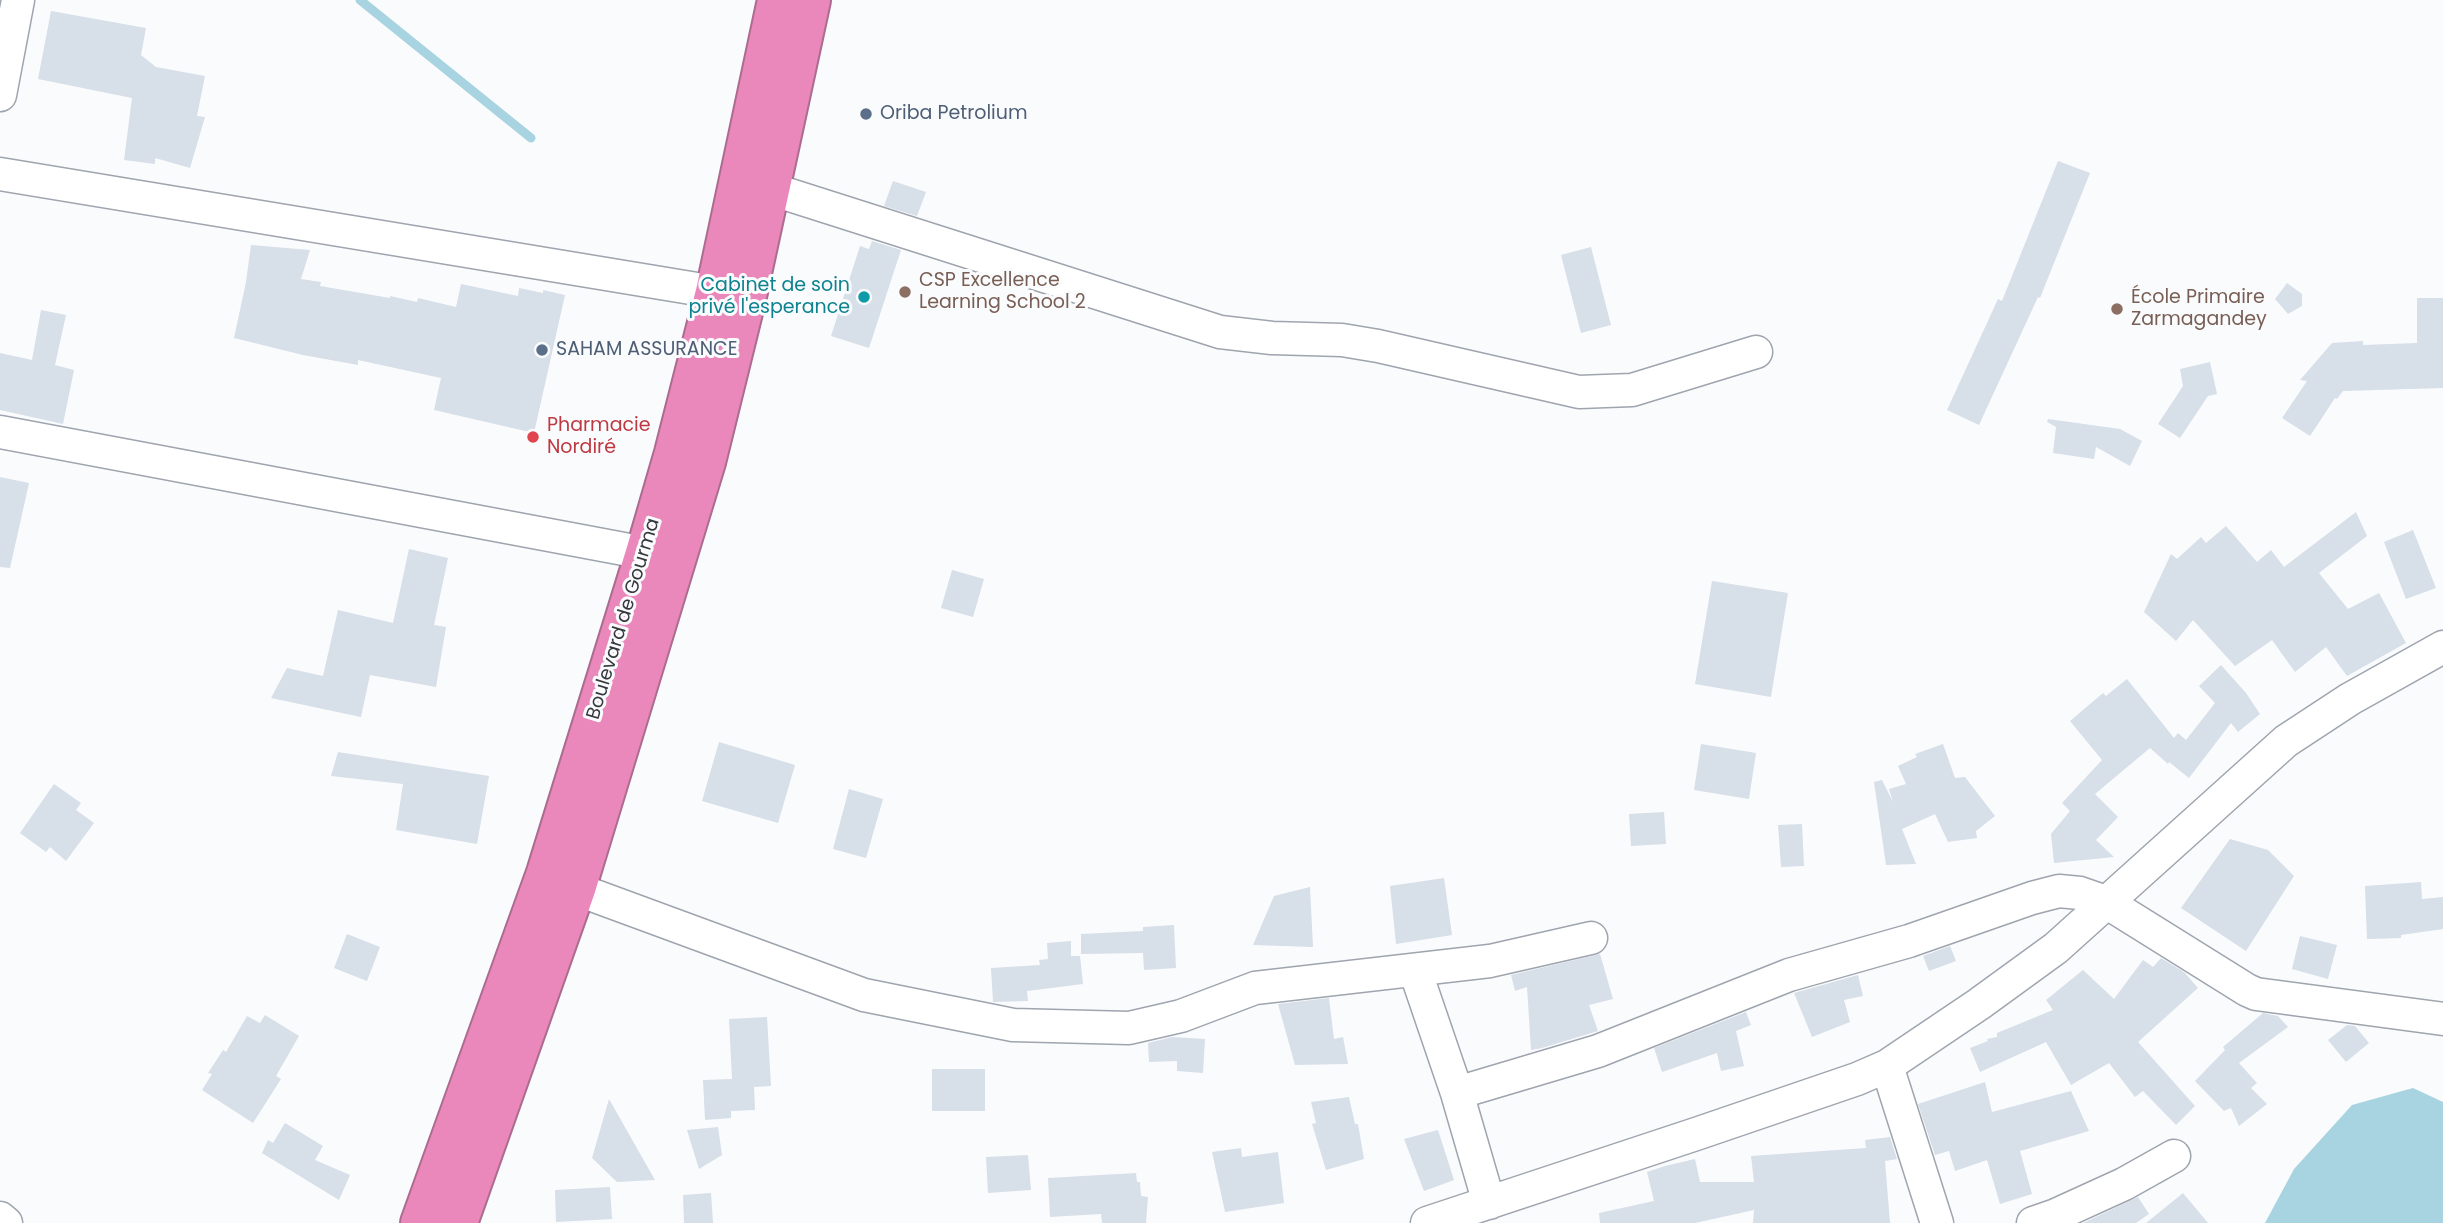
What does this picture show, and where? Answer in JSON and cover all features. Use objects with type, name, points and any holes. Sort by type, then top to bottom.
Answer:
[{"type":"highway","name":"Boulevard de Gourma","points":[[420,1223],[547,873],[645,553],[674,453],[715,292],[777,0]]},
{"type":"highway","name":"Boulevard de Gourma","points":[[458,1223],[576,889],[706,462],[771,189],[811,0]]},
{"type":"street","points":[[0,95],[18,0]]},
{"type":"street","points":[[0,174],[715,292]]},
{"type":"street","points":[[771,189],[1220,332],[1272,338],[1342,340],[1579,391],[1633,390],[1756,352]]},
{"type":"street","points":[[0,432],[645,553]]},
{"type":"street","points":[[1427,1223],[1857,1079],[1887,1066],[2056,948],[2286,741],[2350,699],[2443,647]]},
{"type":"street","points":[[576,889],[864,995],[1013,1025],[1129,1028],[1181,1016],[1255,988],[1490,961],[1591,937]]},
{"type":"street","points":[[1457,1093],[1598,1051],[1789,975],[1909,940],[2059,891],[2080,893],[2106,902],[2256,994],[2443,1019]]},
{"type":"street","points":[[1415,970],[1457,1093],[1489,1203]]},
{"type":"street","points":[[1887,1066],[1937,1223]]},
{"type":"street","points":[[2033,1223],[2124,1184],[2174,1156]]},
{"type":"street","points":[[0,1218],[6,1223]]},
{"type":"water","points":[[2413,1088],[2443,1102],[2443,1223],[2265,1223],[2294,1169],[2352,1105]]},
{"type":"building","points":[[51,11],[146,28],[141,55],[156,67],[205,76],[197,116],[205,117],[190,168],[155,158],[155,164],[124,160],[132,98],[38,79]]},
{"type":"building","points":[[2058,161],[2090,173],[2040,298],[2038,297],[1979,425],[1947,410],[1998,299],[2002,301]]},
{"type":"building","points":[[893,181],[926,192],[917,216],[884,206]]},
{"type":"building","name":"Cabinet de soin privé l'esperance","points":[[872,241],[901,250],[869,348],[831,336],[860,246],[869,249]]},
{"type":"building","points":[[251,245],[310,250],[301,279],[321,282],[320,286],[390,298],[417,302],[418,298],[456,307],[461,284],[518,296],[519,288],[565,295],[534,433],[434,410],[441,378],[358,360],[358,365],[303,355],[234,338]]},
{"type":"building","points":[[1591,247],[1611,325],[1581,333],[1561,255]]},
{"type":"building","points":[[2287,283],[2302,294],[2302,306],[2288,314],[2275,299]]},
{"type":"building","points":[[2417,298],[2443,298],[2443,388],[2343,391],[2335,398],[2310,436],[2282,418],[2307,381],[2300,380],[2332,343],[2417,343]]},
{"type":"building","points":[[41,310],[66,315],[55,365],[74,370],[63,424],[0,410],[0,353],[32,360]]},
{"type":"building","points":[[2210,362],[2217,394],[2208,396],[2180,438],[2158,424],[2183,386],[2180,369]]},
{"type":"building","points":[[2048,419],[2120,429],[2142,441],[2130,466],[2096,447],[2094,459],[2053,453],[2056,427],[2047,422]]},
{"type":"building","points":[[0,477],[29,483],[10,568],[0,567]]},
{"type":"building","points":[[2356,512],[2367,536],[2319,573],[2348,609],[2379,593],[2406,643],[2347,676],[2326,647],[2295,672],[2272,640],[2235,666],[2193,620],[2176,641],[2144,612],[2171,554],[2177,559],[2201,537],[2206,543],[2226,526],[2257,562],[2271,550],[2284,567]]},
{"type":"building","points":[[2413,530],[2436,588],[2406,599],[2384,542]]},
{"type":"building","points":[[409,549],[448,558],[434,625],[446,627],[436,687],[370,675],[361,717],[271,698],[287,668],[323,676],[338,610],[393,623]]},
{"type":"building","points":[[952,570],[984,579],[973,617],[941,608]]},
{"type":"building","points":[[1712,581],[1788,593],[1771,697],[1695,684]]},
{"type":"building","points":[[2221,665],[2246,693],[2260,714],[2238,732],[2231,723],[2189,778],[2150,748],[2095,794],[2118,817],[2096,840],[2114,857],[2054,863],[2051,834],[2070,811],[2062,803],[2102,760],[2070,721],[2103,693],[2106,696],[2127,679],[2174,738],[2178,733],[2186,740],[2215,703],[2199,686]]},
{"type":"building","points":[[719,742],[795,765],[778,823],[702,801]]},
{"type":"building","points":[[1701,744],[1756,753],[1749,799],[1694,790]]},
{"type":"building","points":[[1943,744],[1955,778],[1965,777],[1995,816],[1976,831],[1977,838],[1948,842],[1935,814],[1902,829],[1916,864],[1886,865],[1874,782],[1882,780],[1893,802],[1889,789],[1906,784],[1898,766],[1917,757],[1915,754]]},
{"type":"building","points":[[338,752],[489,776],[477,844],[396,830],[403,784],[331,776]]},
{"type":"building","points":[[54,784],[81,803],[76,810],[94,823],[66,861],[50,847],[46,852],[20,833]]},
{"type":"building","points":[[849,789],[883,799],[866,858],[833,849]]},
{"type":"building","points":[[1664,812],[1666,844],[1631,846],[1629,814]]},
{"type":"building","points":[[1802,824],[1804,866],[1781,867],[1778,825]]},
{"type":"building","points":[[2230,839],[2268,850],[2294,876],[2246,951],[2181,908]]},
{"type":"building","points":[[1444,878],[1452,935],[1396,944],[1390,886]]},
{"type":"building","points":[[2421,882],[2422,899],[2443,897],[2443,929],[2401,935],[2401,938],[2367,939],[2365,886]]},
{"type":"building","points":[[1310,887],[1313,947],[1253,945],[1274,896]]},
{"type":"building","points":[[1174,925],[1176,968],[1144,970],[1143,953],[1081,954],[1081,934],[1143,931],[1143,927]]},
{"type":"building","points":[[347,934],[380,947],[367,981],[334,968]]},
{"type":"building","points":[[2300,936],[2337,945],[2328,979],[2292,969]]},
{"type":"building","points":[[1071,941],[1071,956],[1080,956],[1083,984],[1027,991],[1028,1001],[993,1002],[991,968],[1040,965],[1039,960],[1048,959],[1047,943]]},
{"type":"building","points":[[1950,946],[1956,961],[1929,971],[1923,956]]},
{"type":"building","points":[[1600,954],[1613,999],[1589,1005],[1598,1031],[1531,1050],[1527,987],[1515,991],[1511,975]]},
{"type":"building","points":[[2161,958],[2184,972],[2198,988],[2138,1042],[2195,1106],[2176,1125],[2143,1091],[2135,1097],[2109,1063],[2071,1085],[2046,1042],[1980,1072],[1970,1048],[1997,1037],[1997,1033],[2053,1010],[2046,1000],[2083,970],[2114,999],[2143,960],[2153,967]]},
{"type":"building","points":[[1858,975],[1863,996],[1844,1000],[1850,1022],[1812,1037],[1794,993]]},
{"type":"building","points":[[1329,998],[1334,1039],[1343,1037],[1348,1064],[1295,1065],[1278,1004]]},
{"type":"building","points":[[1746,1012],[1751,1025],[1736,1031],[1744,1066],[1721,1071],[1717,1053],[1662,1072],[1654,1048]]},
{"type":"building","points":[[2263,1013],[2278,1016],[2288,1027],[2239,1063],[2257,1083],[2251,1088],[2267,1104],[2239,1126],[2231,1108],[2224,1111],[2195,1081],[2225,1050],[2223,1047]]},
{"type":"building","points":[[265,1015],[299,1036],[276,1076],[281,1079],[253,1123],[202,1090],[212,1074],[208,1073],[223,1050],[226,1052],[247,1016],[260,1023]]},
{"type":"building","points":[[767,1017],[771,1086],[754,1087],[755,1110],[731,1111],[731,1118],[705,1120],[703,1080],[732,1079],[729,1019]]},
{"type":"building","points":[[2347,1025],[2355,1026],[2369,1043],[2346,1062],[2328,1040]]},
{"type":"building","points":[[1172,1037],[1205,1039],[1203,1073],[1177,1071],[1177,1061],[1149,1062],[1148,1043]]},
{"type":"building","points":[[932,1069],[985,1069],[985,1111],[932,1111]]},
{"type":"building","points":[[1985,1082],[1992,1112],[2071,1091],[2089,1131],[2020,1151],[2032,1194],[2000,1204],[1987,1160],[1955,1171],[1949,1151],[1935,1155],[1918,1104]]},
{"type":"building","points":[[1349,1097],[1355,1124],[1358,1124],[1364,1159],[1326,1170],[1312,1124],[1316,1123],[1311,1102]]},
{"type":"building","points":[[609,1099],[655,1180],[617,1182],[592,1158]]},
{"type":"building","points":[[285,1123],[323,1146],[315,1160],[350,1175],[339,1200],[262,1153],[268,1140],[273,1143]]},
{"type":"building","points":[[718,1127],[722,1155],[699,1169],[687,1130]]},
{"type":"building","points":[[1438,1130],[1454,1180],[1424,1191],[1404,1139]]},
{"type":"building","points":[[1890,1137],[1897,1159],[1885,1161],[1890,1223],[1753,1223],[1754,1210],[1695,1223],[1600,1223],[1599,1213],[1654,1201],[1647,1172],[1665,1166],[1695,1159],[1700,1182],[1754,1182],[1751,1156],[1866,1148],[1865,1140]]},
{"type":"building","points":[[1241,1148],[1242,1157],[1278,1152],[1284,1203],[1225,1212],[1212,1152]]},
{"type":"building","points":[[1028,1155],[1031,1190],[988,1193],[986,1157]]},
{"type":"building","points":[[1136,1173],[1141,1196],[1148,1197],[1146,1223],[1102,1223],[1101,1214],[1050,1217],[1048,1178]]},
{"type":"building","points":[[610,1187],[612,1219],[556,1222],[555,1190]]},
{"type":"building","points":[[711,1193],[713,1223],[684,1223],[683,1195]]},
{"type":"building","points":[[2183,1193],[2208,1223],[2146,1223]]},
{"type":"building","points":[[2138,1197],[2149,1214],[2136,1223],[2083,1223]]},
{"type":"waterway","points":[[360,0],[531,138]]},
{"type":"place","name":"Oriba Petrolium","points":[[866,114]]},
{"type":"place","name":"CSP Excellence Learning School 2","points":[[905,292]]},
{"type":"place","name":"Cabinet de soin privé l'esperance","points":[[864,297]]},
{"type":"place","name":"École Primaire Zarmagandey","points":[[2117,309]]},
{"type":"place","name":"SAHAM ASSURANCE","points":[[542,350]]},
{"type":"place","name":"Pharmacie Nordiré","points":[[533,437]]}]
